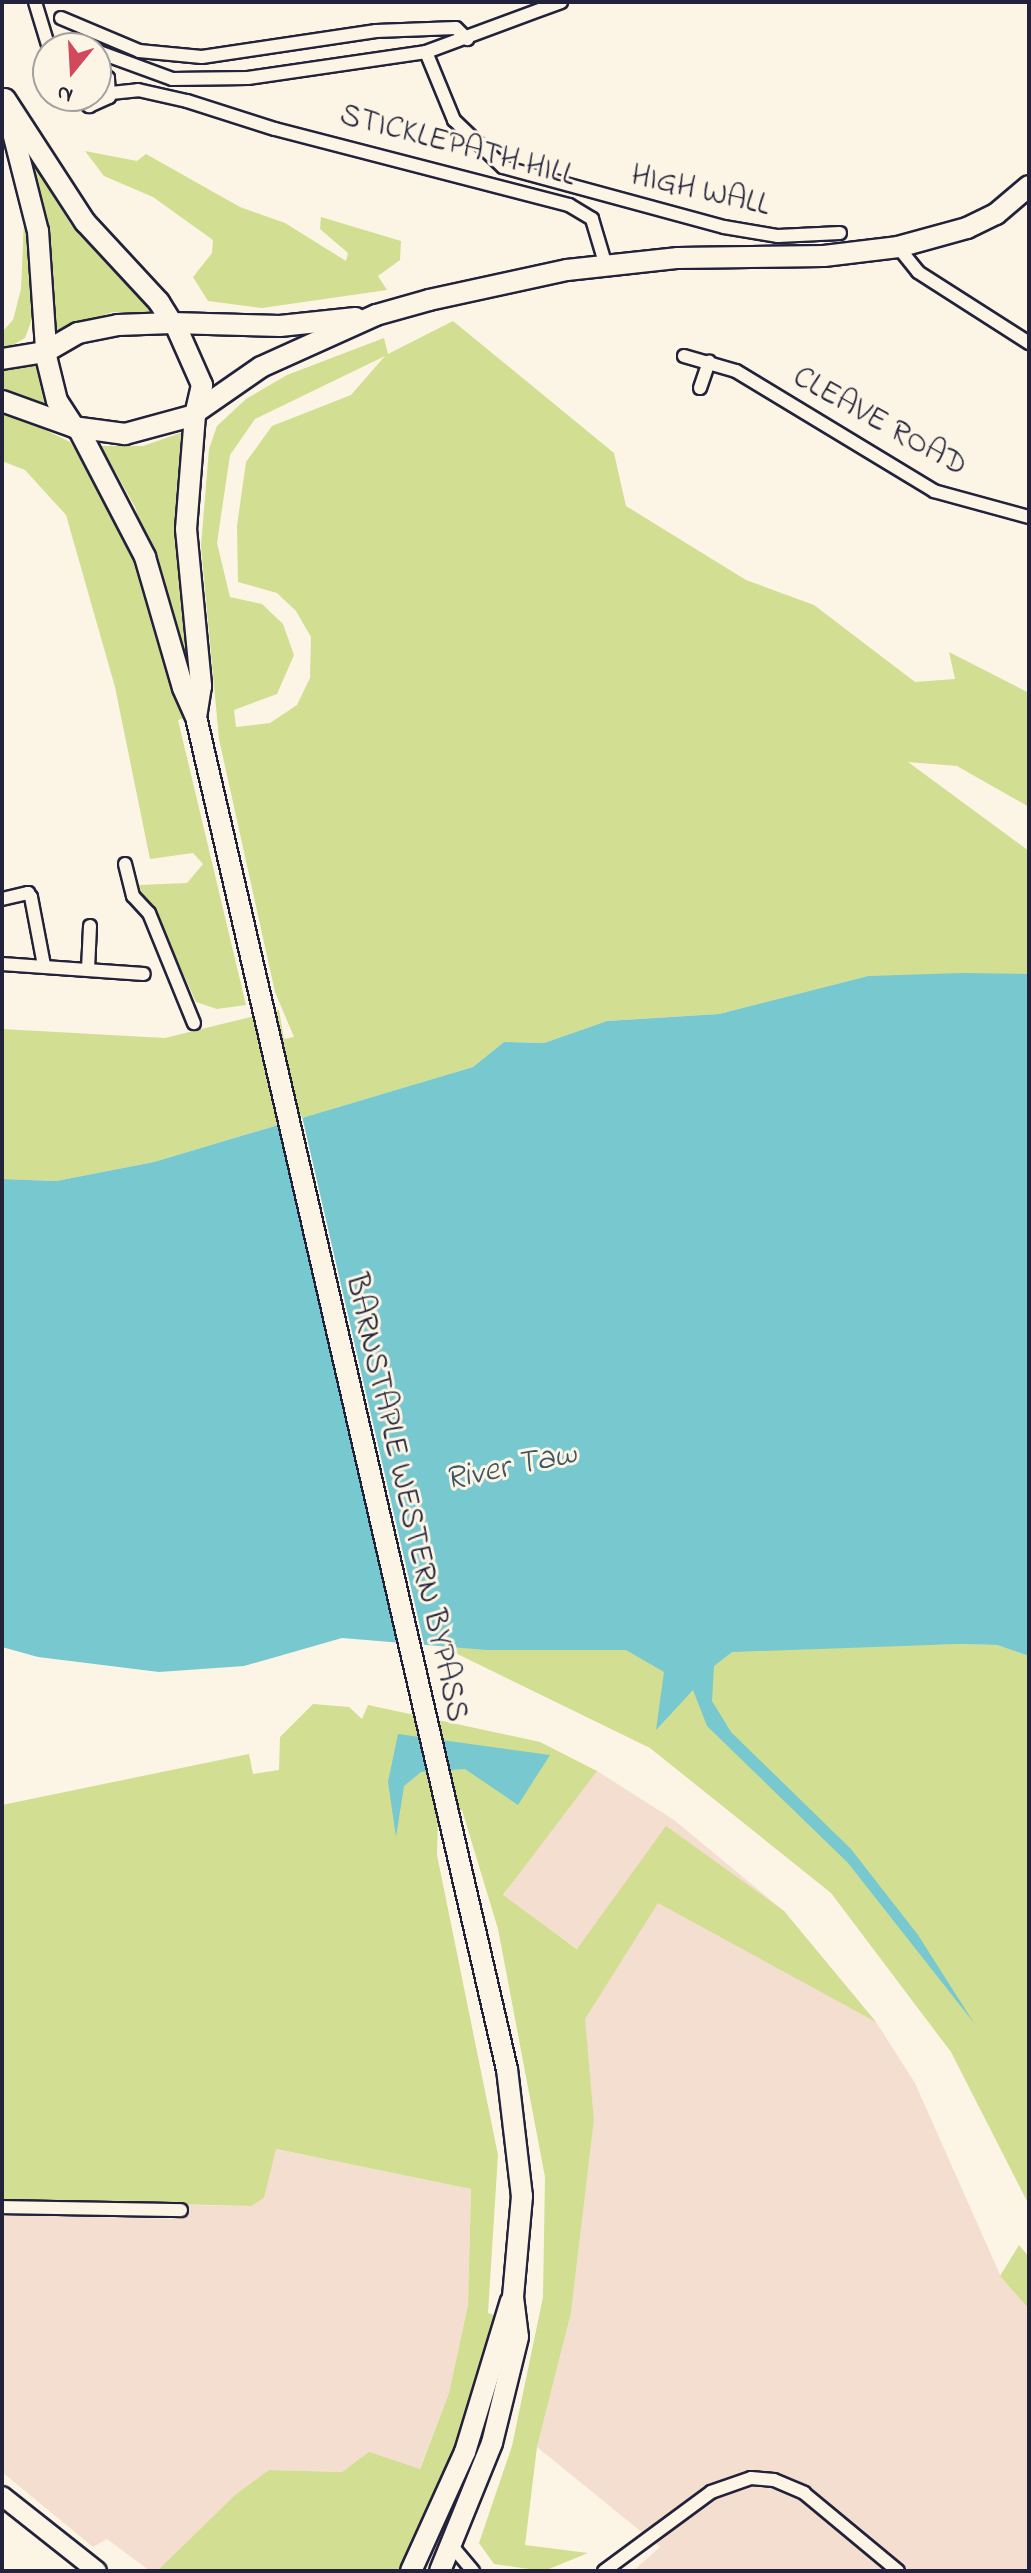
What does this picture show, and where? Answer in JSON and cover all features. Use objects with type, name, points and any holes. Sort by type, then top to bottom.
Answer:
[{"type":"main road","points":[[3,95],[27,147],[85,222],[159,302],[174,323],[196,362],[202,385],[197,412]]},
{"type":"main road","points":[[27,147],[38,231],[46,350],[57,401],[77,428]]},
{"type":"main road","points":[[2,359],[46,350],[96,328],[174,323],[280,326],[376,315],[524,277],[606,266],[678,258],[824,256],[898,247],[967,228],[996,214],[1029,186]]},
{"type":"main road","points":[[2,401],[108,436],[148,431],[197,412],[261,367],[376,315]]},
{"type":"main road","name":"BARNSTAPLE WESTERN BYPASS","points":[[196,717],[201,686],[186,529],[197,412]]},
{"type":"main road","name":"BARNSTAPLE WESTERN BYPASS","points":[[77,428],[145,557],[183,688],[196,717],[514,2114],[522,2196],[513,2297],[465,2452],[411,2571]]},
{"type":"main road","name":"BARNSTAPLE WESTERN BYPASS","points":[[440,2571],[452,2546],[505,2398],[518,2337],[513,2297]]},
{"type":"main road","points":[[2,2496],[97,2571]]},
{"type":"street","points":[[35,2],[44,32]]},
{"type":"street","points":[[112,58],[157,76],[214,81],[426,52],[561,2]]},
{"type":"street","points":[[61,18],[139,51],[202,57],[376,31],[456,28],[467,39]]},
{"type":"street","name":"HIGH WALL","points":[[426,52],[454,120],[503,167],[724,227],[778,236],[840,233]]},
{"type":"street","name":"STICKLEPATH HILL","points":[[112,93],[138,90],[187,101],[289,133],[569,205],[592,219],[606,266]]},
{"type":"street","points":[[898,247],[918,272],[1029,343]]},
{"type":"street","name":"CLEAVE ROAD","points":[[684,356],[736,371],[934,491],[1029,517]]},
{"type":"street","points":[[700,388],[709,362]]},
{"type":"street","points":[[125,864],[133,896],[149,913],[194,1023]]},
{"type":"street","points":[[2,899],[28,893],[31,897],[44,965]]},
{"type":"street","points":[[88,969],[90,926]]},
{"type":"street","points":[[2,964],[144,974]]},
{"type":"street","points":[[2,2207],[181,2210]]},
{"type":"street","points":[[604,2571],[711,2492],[751,2478],[774,2480],[804,2493],[898,2571]]},
{"type":"street","points":[[426,2543],[440,2571]]},
{"type":"street","points":[[452,2546],[473,2571]]},
{"type":"shaded area","points":[[594,1769],[674,1820],[784,1911],[876,2022],[915,2083],[1001,2277],[1029,2309],[1029,2571],[633,2571],[660,2547],[537,2447],[571,2313],[594,2120],[578,1949],[503,1896]]},
{"type":"shaded area","points":[[275,2149],[471,2189],[468,2305],[449,2393],[419,2470],[369,2453],[342,2472],[269,2470],[236,2494],[157,2571],[150,2571],[107,2539],[93,2547],[2,2472],[2,2215],[182,2219],[185,2205],[251,2206],[264,2198]]},
{"type":"green space","points":[[22,146],[71,225],[155,314],[113,312],[50,333],[50,260]]},
{"type":"green space","points":[[85,151],[137,161],[146,154],[240,207],[285,223],[346,261],[348,253],[320,229],[321,217],[401,241],[400,260],[378,276],[387,290],[262,308],[208,301],[193,277],[212,253],[213,240],[153,197],[104,176]]},
{"type":"green space","points":[[25,198],[36,308],[25,338],[2,351],[2,332],[13,320],[21,289]]},
{"type":"green space","points":[[453,321],[614,453],[626,506],[746,580],[814,605],[915,682],[955,679],[949,652],[1029,693],[1029,807],[957,766],[908,762],[1029,851],[1029,974],[868,976],[719,1014],[607,1021],[544,1043],[504,1042],[473,1067],[154,1162],[56,1181],[2,1179],[2,1029],[165,1038],[279,1010],[284,1039],[294,1037],[275,992],[219,739],[201,546],[209,449],[217,426],[246,399],[287,375],[384,338],[388,354]],"holes":[[[385,356],[351,395],[272,426],[246,462],[237,526],[238,582],[277,593],[296,611],[311,637],[310,678],[297,705],[270,723],[236,727],[234,710],[277,694],[294,655],[283,624],[262,604],[230,597],[217,543],[230,455],[255,419]]]},
{"type":"green space","points":[[37,364],[53,415],[2,394],[2,371]]},
{"type":"green space","points":[[2,409],[70,442],[119,518],[185,718],[178,720],[246,1005],[217,1009],[196,1002],[156,913],[142,896],[139,885],[187,883],[203,864],[193,853],[150,859],[115,687],[66,515],[25,470],[2,461]]},
{"type":"green space","points":[[189,430],[177,515],[193,687],[135,507],[101,446],[143,446]]},
{"type":"green space","points":[[344,1597],[512,1605],[558,1622],[653,1620],[688,1627],[690,1640],[683,1649],[958,1644],[997,1645],[1029,1656],[1029,2205],[951,2052],[831,1893],[650,1748],[439,1645],[643,1650],[627,1640],[335,1630],[240,1652],[159,1658],[60,1652],[131,1633],[185,1637],[235,1628]]},
{"type":"green space","points":[[313,1704],[349,1707],[362,1719],[368,1705],[540,1742],[597,1771],[503,1895],[577,1949],[666,1826],[784,1911],[876,2022],[658,1903],[585,2019],[594,2120],[571,2313],[537,2447],[525,2545],[588,2553],[544,2571],[494,2564],[479,2543],[512,2446],[543,2297],[545,2177],[498,1929],[462,1810],[438,1815],[437,1855],[498,2155],[488,2313],[497,2316],[469,2422],[403,2571],[157,2571],[236,2494],[269,2470],[342,2472],[369,2452],[420,2469],[449,2393],[468,2305],[471,2189],[276,2149],[264,2198],[251,2206],[2,2200],[2,1805],[249,1754],[253,1774],[279,1770],[280,1737]]},
{"type":"green space","points":[[1019,2245],[1029,2257],[1029,2309],[1000,2276]]},
{"type":"water","name":"River Taw","points":[[1029,974],[1029,1656],[997,1645],[958,1644],[732,1652],[714,1666],[712,1701],[731,1732],[851,1849],[918,1935],[974,2023],[848,1863],[707,1726],[693,1690],[656,1730],[664,1672],[626,1650],[487,1650],[342,1638],[244,1666],[159,1672],[38,1657],[2,1647],[2,1179],[56,1181],[154,1162],[473,1067],[504,1042],[544,1043],[607,1021],[719,1014],[868,976]]},
{"type":"water","points":[[398,1734],[550,1755],[518,1805],[465,1769],[421,1772],[404,1786],[396,1837],[388,1782]]},
{"type":"pier","points":[[302,1116],[425,1648],[398,1645],[279,1123]]}]
